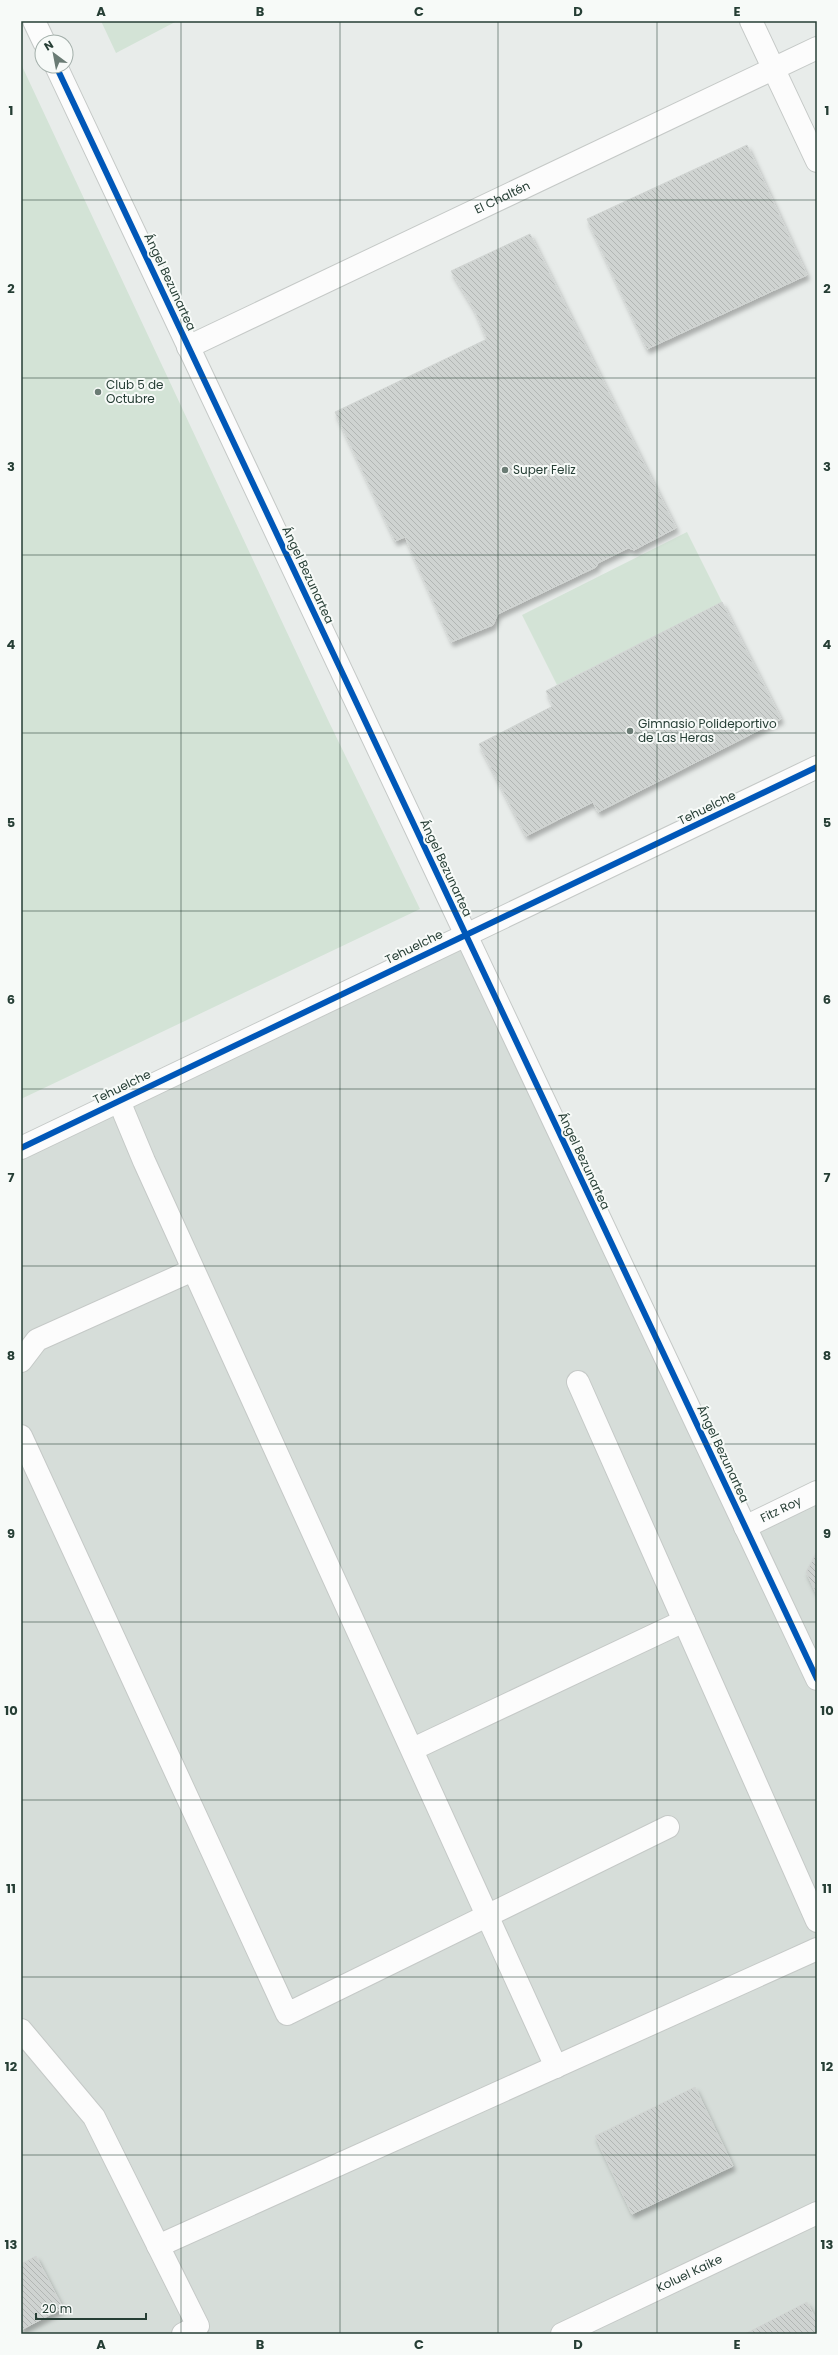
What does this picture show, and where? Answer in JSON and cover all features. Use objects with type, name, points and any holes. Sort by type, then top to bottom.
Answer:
[{"type":"street","points":[[34,21],[40,34]]},
{"type":"street","points":[[751,21],[817,161]]},
{"type":"street","name":"El Chaltén","points":[[188,347],[817,48]]},
{"type":"street","name":"Ángel Bezunartea","points":[[60,74],[817,1679]]},
{"type":"street","name":"Tehuelche","points":[[21,1148],[817,767]]},
{"type":"street","points":[[119,1101],[193,1270],[413,1749],[556,2066]]},
{"type":"street","points":[[21,1362],[37,1340],[193,1270]]},
{"type":"street","points":[[578,1382],[817,1921]]},
{"type":"street","points":[[21,1436],[287,2014],[487,1914],[668,1827]]},
{"type":"street","name":"Fitz Roy","points":[[745,1527],[817,1492]]},
{"type":"street","points":[[413,1749],[684,1621]]},
{"type":"street","points":[[158,2246],[817,1949]]},
{"type":"street","points":[[21,2030],[94,2117],[198,2326],[183,2334]]},
{"type":"street","name":"Koluel Kaike","points":[[562,2334],[817,2213]]},
{"type":"shaded area","points":[[466,935],[745,1526],[817,1492],[817,2334],[21,2334],[21,1148]]},
{"type":"green space","points":[[101,21],[177,21],[116,53]]},
{"type":"green space","name":"Club 5 de Octubre","points":[[21,64],[328,720],[420,909],[21,1099]]},
{"type":"green space","points":[[687,532],[722,602],[557,685],[522,615]]},
{"type":"building","points":[[747,145],[807,275],[647,349],[587,219]]},
{"type":"building","name":"Super Feliz","points":[[530,234],[676,528],[634,550],[628,548],[598,563],[596,567],[498,614],[493,625],[451,642],[405,537],[395,541],[335,412],[487,339],[474,309],[451,271]]},
{"type":"building","name":"Gimnasio Polideportivo de Las Heras","points":[[722,602],[781,719],[598,812],[593,802],[526,836],[479,744],[553,706],[546,691]]},
{"type":"building","points":[[817,1551],[817,1595],[806,1572]]},
{"type":"building","points":[[695,2087],[733,2166],[632,2214],[595,2136]]},
{"type":"building","points":[[36,2256],[63,2308],[21,2330],[21,2264]]},
{"type":"building","points":[[807,2302],[817,2321],[817,2334],[745,2334]]},
{"type":"cycle path","points":[[60,74],[817,1679]]},
{"type":"cycle path","points":[[21,1148],[817,767]]},
{"type":"place","name":"Club 5 de Octubre","points":[[98,392]]},
{"type":"place","name":"Super Feliz","points":[[505,470]]},
{"type":"place","name":"Gimnasio Polideportivo de Las Heras","points":[[630,731]]}]
